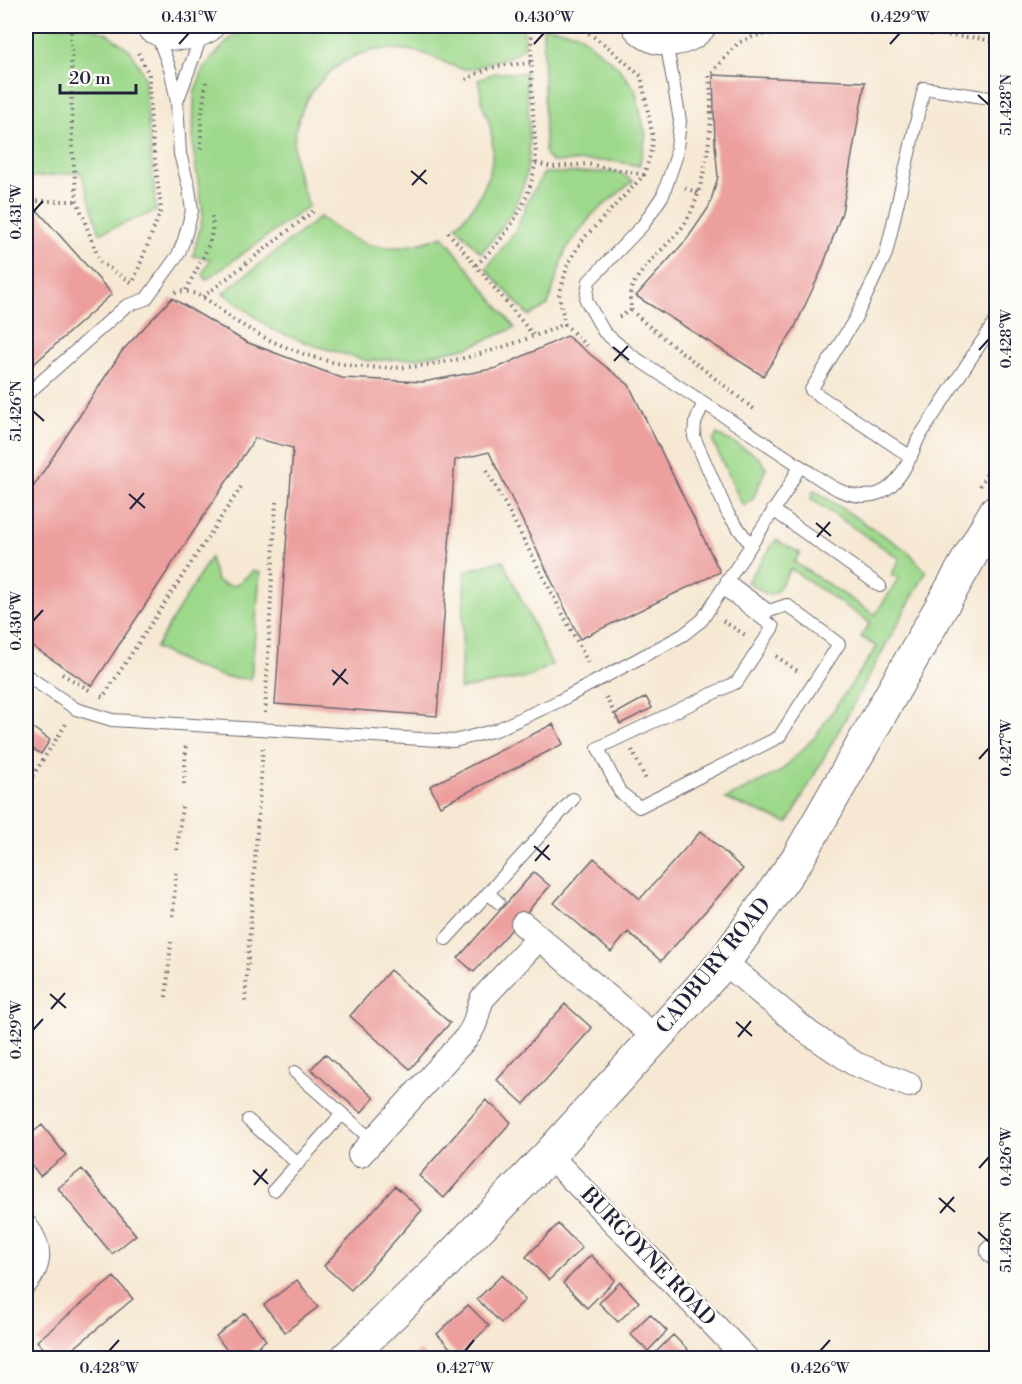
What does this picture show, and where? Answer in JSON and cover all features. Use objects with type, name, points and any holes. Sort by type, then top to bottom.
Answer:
[{"type":"main road","points":[[154,26],[166,32],[180,34],[193,32],[206,26]]},
{"type":"main road","points":[[652,32],[686,36],[699,26]]},
{"type":"main road","name":"CADBURY ROAD","points":[[347,1359],[444,1264],[549,1155],[724,962],[798,858],[996,511]]},
{"type":"street","points":[[366,1148],[475,1027],[482,999],[531,931],[656,1038]]},
{"type":"street","points":[[724,962],[809,1034],[855,1064],[909,1085]]},
{"type":"street","name":"BURGOYNE ROAD","points":[[549,1155],[746,1359]]},
{"type":"street","points":[[26,1227],[32,1235],[38,1257],[35,1271],[26,1282]]},
{"type":"lane","points":[[26,396],[126,306],[146,298],[178,255],[184,240],[192,211],[189,188],[180,154],[177,102],[171,72],[154,26]]},
{"type":"lane","points":[[177,102],[206,26]]},
{"type":"lane","points":[[652,32],[680,121],[676,157],[663,195],[643,225],[589,281],[586,300],[604,332],[631,355],[703,404],[840,491],[863,497],[879,495],[893,486],[911,457],[918,439],[996,320]]},
{"type":"lane","points":[[911,457],[811,390],[855,319],[886,254],[924,88],[996,99]]},
{"type":"lane","points":[[703,404],[695,423],[694,437],[728,514],[750,544]]},
{"type":"lane","points":[[26,675],[76,709],[112,720],[454,741],[496,730],[683,635],[702,620],[800,466]]},
{"type":"lane","points":[[773,510],[880,586]]},
{"type":"lane","points":[[725,585],[769,610],[787,605],[839,644],[779,737],[639,807],[620,792],[598,748],[736,682],[773,627],[725,585]]},
{"type":"lane","points":[[446,939],[573,799]]},
{"type":"lane","points":[[488,893],[498,902]]},
{"type":"lane","points":[[295,1072],[342,1114],[366,1148]]},
{"type":"lane","points":[[274,1190],[342,1114]]},
{"type":"lane","points":[[248,1120],[298,1164]]},
{"type":"path","points":[[72,26],[72,145],[77,201],[100,262],[133,282],[156,309],[175,292],[186,290],[203,297],[240,324],[291,349],[329,362],[372,368],[418,367],[465,359],[565,324]]},
{"type":"path","points":[[112,26],[133,43],[149,74],[151,126],[161,210],[133,282],[125,290]]},
{"type":"path","points":[[476,266],[490,253],[514,223],[526,197],[536,163],[531,63],[532,26]]},
{"type":"path","points":[[579,26],[608,47],[641,76],[653,138],[644,176],[584,238],[568,263],[560,296],[565,324],[589,349]]},
{"type":"path","points":[[755,410],[646,324],[631,309],[630,296],[633,286],[648,265],[687,221],[699,193],[711,123],[709,76],[738,43],[754,36],[832,26],[977,38],[996,42]]},
{"type":"path","points":[[466,80],[481,70],[502,65],[531,63]]},
{"type":"path","points":[[201,152],[201,121],[208,73]]},
{"type":"path","points":[[536,163],[553,167],[587,164],[651,177]]},
{"type":"path","points":[[682,187],[699,193]]},
{"type":"path","points":[[26,197],[37,201],[77,201]]},
{"type":"path","points":[[203,297],[315,210]]},
{"type":"path","points":[[186,290],[207,250],[213,226],[212,215]]},
{"type":"path","points":[[448,232],[534,336]]},
{"type":"path","points":[[619,316],[631,309]]},
{"type":"path","points":[[487,470],[597,680],[655,799]]},
{"type":"path","points":[[26,786],[76,709],[91,691],[103,697],[241,487]]},
{"type":"path","points":[[245,1001],[264,728],[276,502]]},
{"type":"path","points":[[184,784],[187,738]]},
{"type":"path","points":[[177,850],[182,806]]},
{"type":"path","points":[[173,916],[176,873]]},
{"type":"path","points":[[166,998],[171,942]]},
{"type":"green space","points":[[35,26],[84,26],[106,33],[130,50],[144,75],[156,211],[100,233],[81,172],[26,178],[26,45]]},
{"type":"green space","points":[[242,26],[523,26],[525,47],[509,57],[470,69],[453,66],[419,52],[387,49],[351,58],[335,68],[310,96],[301,112],[296,130],[295,164],[309,206],[206,280],[203,273],[210,259],[193,256],[203,215],[193,148],[194,94],[204,67]]},
{"type":"green space","points":[[543,26],[577,33],[616,65],[635,89],[646,136],[639,166],[607,161],[552,162],[545,154]]},
{"type":"green space","points":[[495,73],[526,73],[529,156],[524,184],[513,209],[499,232],[481,253],[456,226],[466,216],[481,193],[491,167],[490,125],[482,103],[478,80]]},
{"type":"green space","points":[[544,173],[620,173],[633,181],[592,215],[565,251],[548,305],[529,316],[486,269],[516,230],[528,200]]},
{"type":"green space","points":[[320,217],[350,237],[378,246],[409,246],[443,236],[515,328],[469,347],[418,358],[368,361],[316,346],[273,330],[223,293]]},
{"type":"green space","points":[[717,434],[758,456],[766,468],[753,499],[743,506],[713,442]]},
{"type":"green space","points":[[814,490],[909,552],[926,572],[788,823],[725,799],[780,772],[815,737],[877,647],[861,637],[870,623],[791,569],[776,592],[768,595],[747,582],[776,540],[800,553],[794,562],[875,615],[899,578],[891,575],[900,559],[811,499]]},
{"type":"green space","points":[[210,558],[217,581],[223,584],[236,584],[253,571],[260,573],[251,679],[224,677],[190,665],[155,648]]},
{"type":"green space","points":[[503,560],[552,665],[529,677],[460,689],[465,571]]},
{"type":"building","points":[[713,75],[865,82],[842,212],[822,269],[794,329],[763,376],[636,296],[687,239],[709,207],[718,177]]},
{"type":"building","points":[[38,211],[112,294],[26,371],[26,222]]},
{"type":"building","points":[[172,298],[246,342],[342,378],[423,382],[497,368],[567,336],[629,385],[720,572],[580,639],[489,452],[455,460],[437,716],[275,704],[293,448],[255,438],[92,686],[26,642],[26,498],[122,351]]},
{"type":"building","points":[[646,697],[652,708],[620,724],[615,714]]},
{"type":"building","points":[[26,723],[50,740],[41,754],[26,744]]},
{"type":"building","points":[[553,724],[563,744],[440,806],[430,786]]},
{"type":"building","points":[[701,831],[743,869],[661,961],[628,932],[611,952],[554,903],[594,858],[640,899]]},
{"type":"building","points":[[534,872],[550,886],[474,972],[458,958]]},
{"type":"building","points":[[390,970],[450,1023],[410,1069],[350,1016]]},
{"type":"building","points":[[565,1004],[592,1028],[524,1104],[497,1080]]},
{"type":"building","points":[[325,1054],[374,1098],[361,1113],[311,1069]]},
{"type":"building","points":[[486,1100],[511,1122],[444,1198],[419,1176]]},
{"type":"building","points":[[42,1125],[66,1155],[40,1176],[26,1158],[26,1138]]},
{"type":"building","points":[[82,1169],[136,1235],[112,1254],[58,1188]]},
{"type":"building","points":[[395,1186],[422,1210],[351,1290],[324,1266]]},
{"type":"building","points":[[558,1224],[582,1248],[549,1280],[526,1257]]},
{"type":"building","points":[[591,1255],[615,1280],[587,1308],[563,1283]]},
{"type":"building","points":[[502,1275],[525,1300],[501,1323],[477,1299]]},
{"type":"building","points":[[114,1277],[133,1299],[62,1358],[52,1358],[37,1341]]},
{"type":"building","points":[[297,1280],[318,1307],[285,1332],[264,1305]]},
{"type":"building","points":[[620,1282],[639,1302],[618,1322],[599,1303]]},
{"type":"building","points":[[468,1305],[489,1326],[458,1356],[437,1334]]},
{"type":"building","points":[[245,1313],[266,1340],[242,1358],[233,1358],[216,1336]]},
{"type":"building","points":[[650,1314],[667,1331],[648,1351],[630,1334]]},
{"type":"building","points":[[673,1335],[696,1358],[651,1357]]},
{"type":"building","points":[[420,1350],[427,1358],[411,1358]]}]
